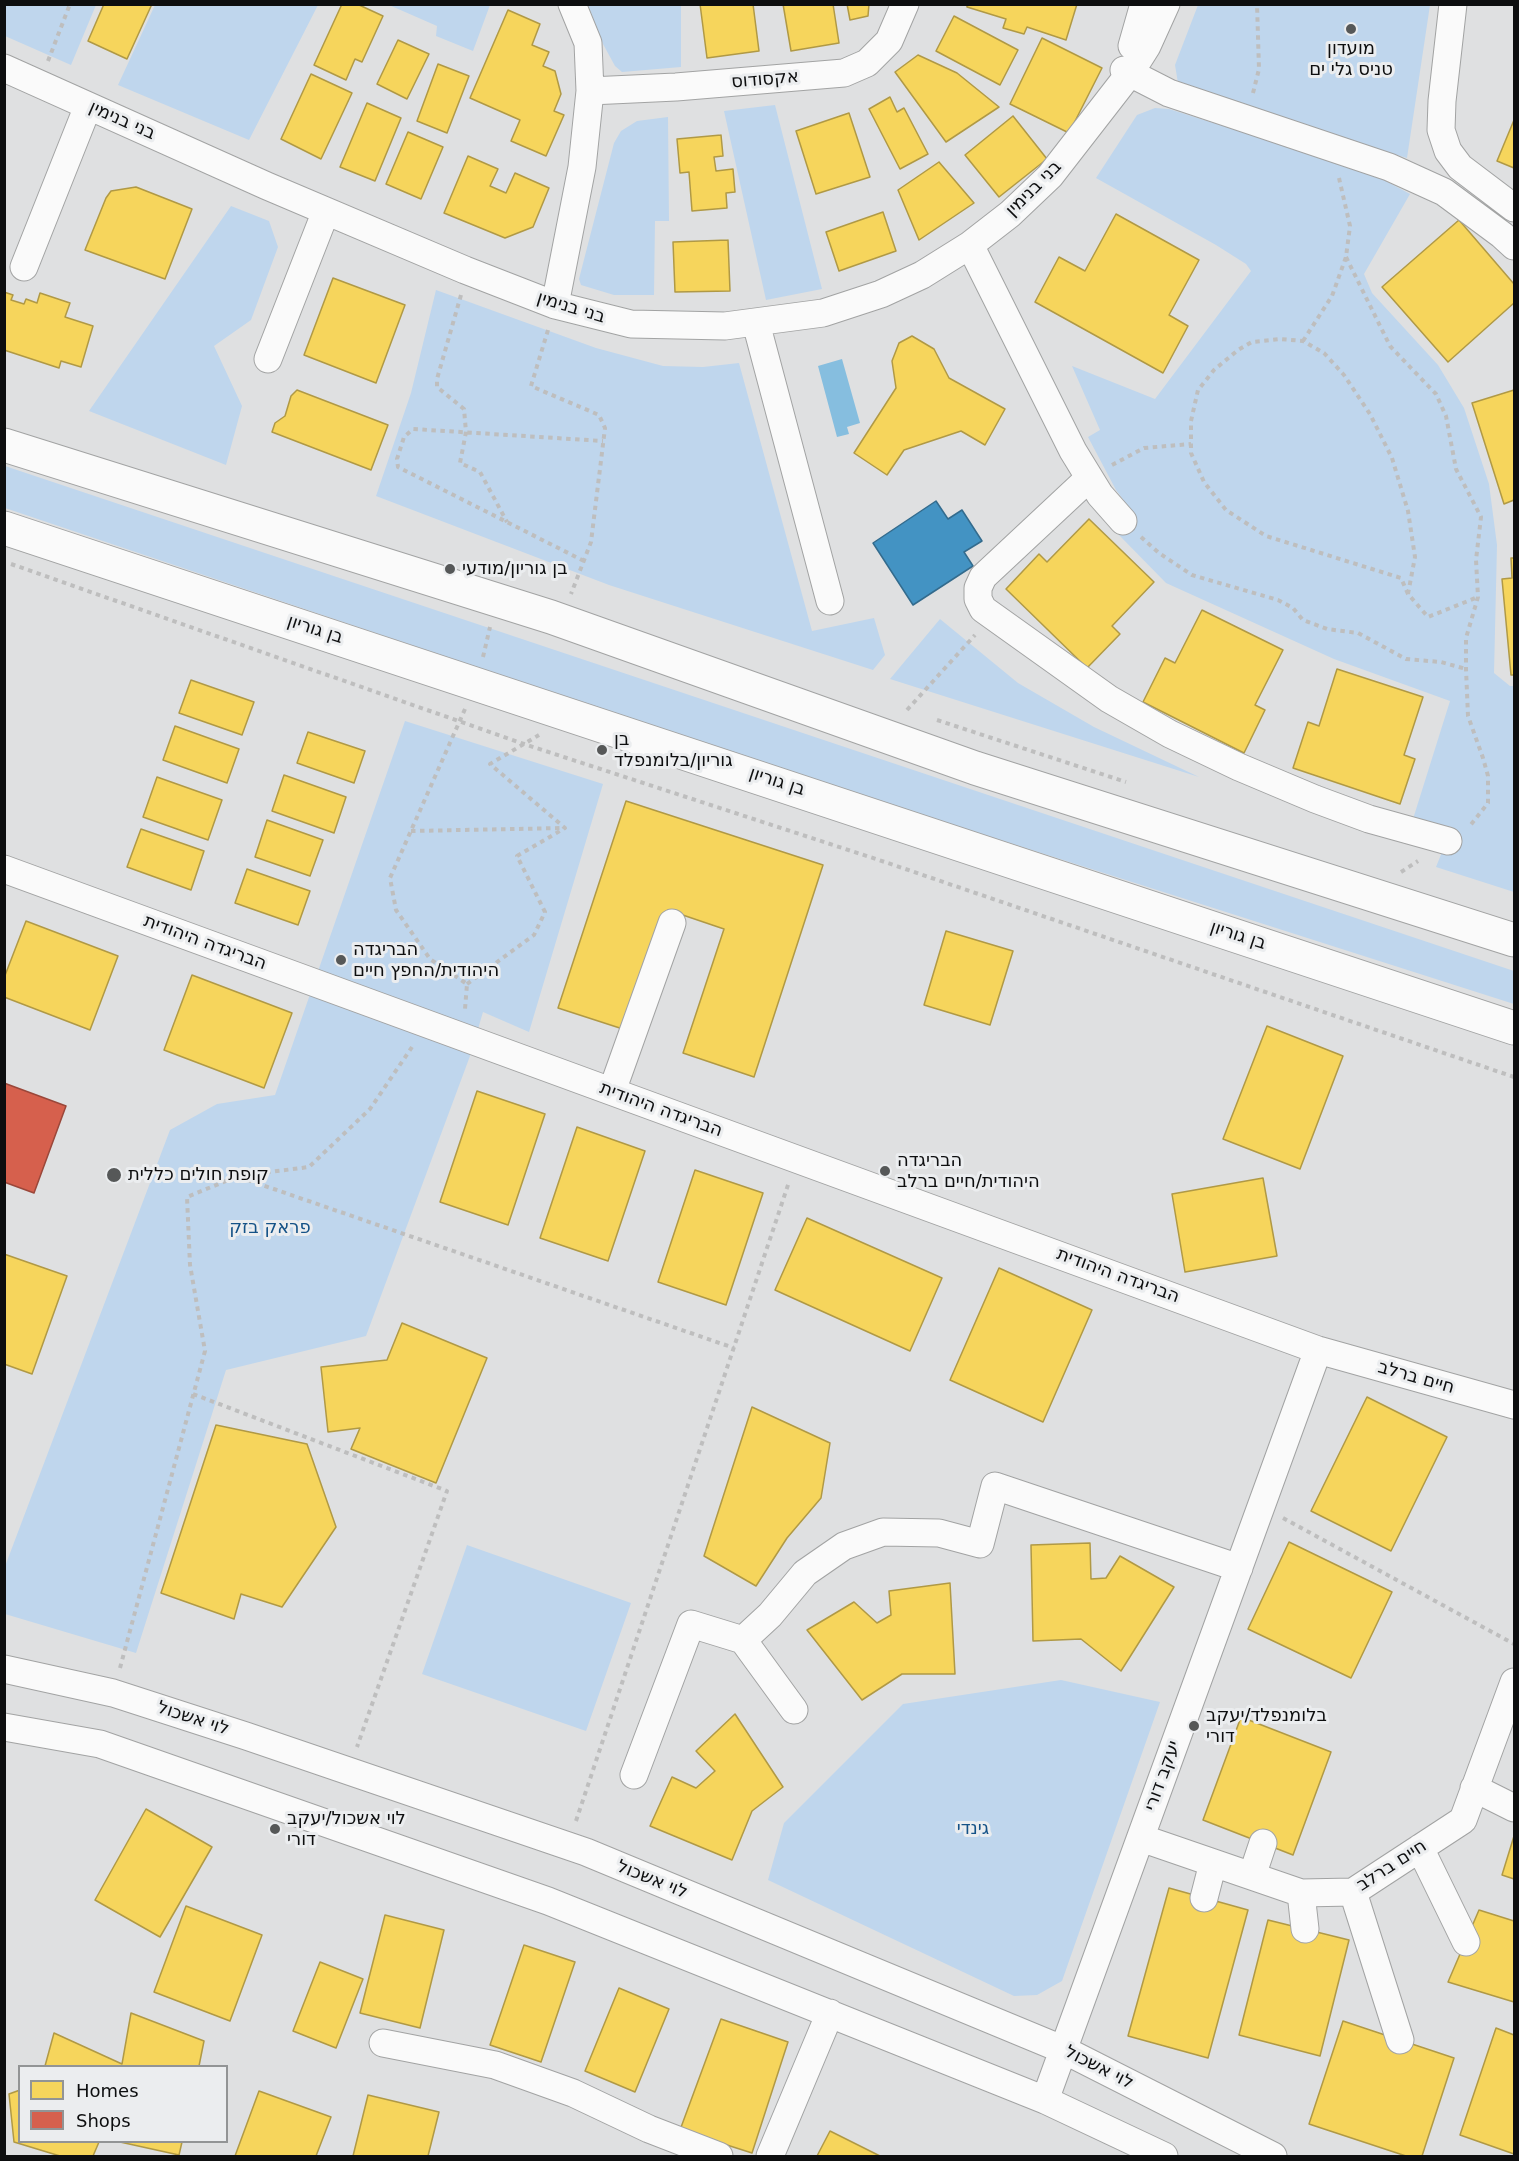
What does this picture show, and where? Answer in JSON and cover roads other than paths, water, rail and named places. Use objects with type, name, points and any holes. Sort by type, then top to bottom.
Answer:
[{"type":"main road","points":[[4,445],[551,617],[975,768],[1515,940]]},
{"type":"main road","name":"בן גוריון","points":[[4,528],[1515,1028]]},
{"type":"street","points":[[555,305],[582,167],[590,91],[588,44],[572,4]]},
{"type":"street","name":"אקסודוס","points":[[590,91],[676,87],[844,73],[867,63],[889,41],[905,4]]},
{"type":"street","name":"בני בנימין","points":[[1127,71],[1144,4]]},
{"type":"street","name":"בני בנימין","points":[[4,68],[326,211],[468,272],[555,305],[631,324],[681,327],[756,323],[823,313],[881,294],[922,275],[970,245],[1010,214],[1050,176],[1107,105],[1127,71],[1147,46],[1166,4]]},
{"type":"street","points":[[1453,4],[1441,130],[1448,151],[1460,167],[1515,208]]},
{"type":"street","points":[[1127,71],[1169,93],[1389,167],[1444,192],[1515,246]]},
{"type":"street","points":[[24,267],[88,106]]},
{"type":"street","points":[[268,359],[326,211]]},
{"type":"street","points":[[970,245],[1050,409],[1100,495],[1123,521]]},
{"type":"street","points":[[756,323],[830,601]]},
{"type":"street","points":[[1089,477],[983,577],[978,588],[978,599],[983,609],[1109,699],[1170,734],[1239,768],[1315,799],[1369,819],[1448,841]]},
{"type":"street","name":"הבריגדה היהודית","points":[[4,869],[1318,1350]]},
{"type":"street","points":[[612,1091],[672,923]]},
{"type":"street","name":"חיים ברלב","points":[[1318,1350],[1515,1405]]},
{"type":"street","name":"יעקב דורי","points":[[1045,2100],[1318,1350]]},
{"type":"street","points":[[743,1640],[770,1615],[805,1573],[844,1546],[883,1532],[939,1533],[980,1544],[995,1486],[1239,1568]]},
{"type":"street","points":[[634,1775],[691,1624],[743,1640],[794,1710]]},
{"type":"street","name":"לוי אשכול","points":[[4,1669],[113,1693],[568,1846],[1064,2050],[1273,2157]]},
{"type":"street","name":"חיים ברלב","points":[[1141,1838],[1301,1893],[1353,1892],[1463,1820],[1513,1693]]},
{"type":"street","points":[[4,1727],[100,1744],[548,1901],[1045,2100],[1164,2157]]},
{"type":"street","points":[[1474,1788],[1515,1808]]},
{"type":"street","points":[[1252,1876],[1263,1843]]},
{"type":"street","points":[[1420,1848],[1466,1942]]},
{"type":"street","points":[[1204,1898],[1213,1863]]},
{"type":"street","points":[[1353,1892],[1401,2040]]},
{"type":"street","points":[[1301,1893],[1305,1929]]},
{"type":"street","points":[[770,2157],[830,2013]]},
{"type":"street","points":[[383,2043],[495,2066],[573,2093],[649,2129],[719,2157]]},
{"type":"water","points":[[842,359],[860,423],[847,427],[849,434],[837,437],[818,366]]},
{"type":"place","name":"מועדון טניס גלי ים","points":[[1351,29]]},
{"type":"place","name":"בן גוריון/מודעי","points":[[450,569]]},
{"type":"place","name":"בן גוריון/בלומנפלד","points":[[602,750]]},
{"type":"place","name":"הבריגדה היהודית/החפץ חיים","points":[[341,960]]},
{"type":"place","name":"הבריגדה היהודית/חיים ברלב","points":[[885,1171]]},
{"type":"place","name":"קופת חולים כללית","points":[[114,1175]]},
{"type":"place","name":"בלומנפלד/יעקב דורי","points":[[1194,1726]]},
{"type":"place","name":"לוי אשכול/יעקב דורי","points":[[275,1829]]},
{"type":"park label","name":"פראק בזק","points":[[270,1228]]},
{"type":"park label","name":"גינדי","points":[[973,1829]]}]
